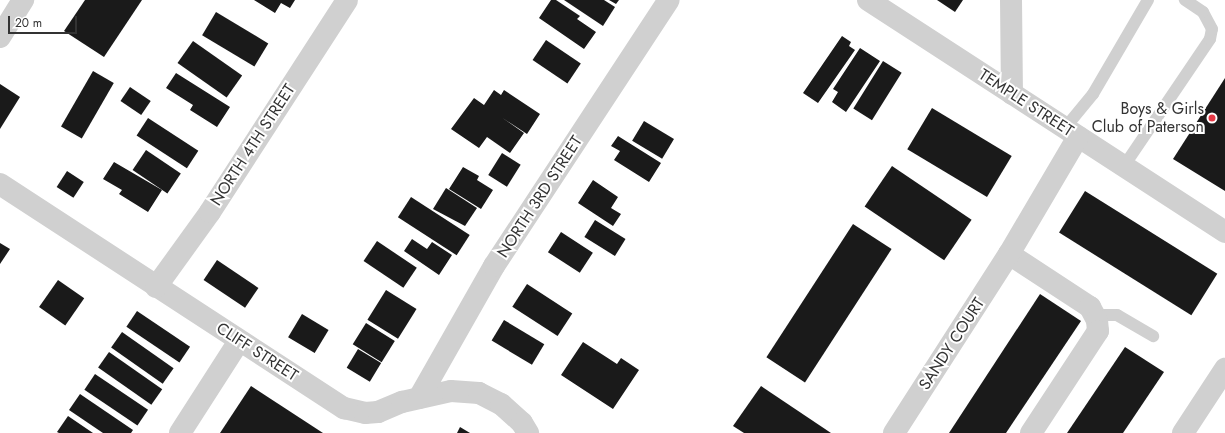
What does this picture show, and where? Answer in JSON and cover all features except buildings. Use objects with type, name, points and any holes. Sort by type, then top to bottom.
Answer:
[{"type":"street","points":[[0,37],[23,0]]},
{"type":"street","name":"NORTH 4TH STREET","points":[[156,287],[210,212],[347,0]]},
{"type":"street","name":"NORTH 3RD STREET","points":[[419,398],[494,266],[668,0]]},
{"type":"street","name":"TEMPLE STREET","points":[[868,0],[1225,232]]},
{"type":"street","points":[[1011,0],[1012,94]]},
{"type":"street","name":"SANDY COURT","points":[[894,433],[1009,254],[1072,133]]},
{"type":"street","name":"CLIFF STREET","points":[[0,184],[344,408],[365,413],[378,412],[402,402],[451,391],[479,392],[502,404],[522,423],[528,433]]},
{"type":"street","points":[[1009,254],[1090,307],[1097,320],[1098,331],[1031,433]]},
{"type":"street","points":[[180,433],[239,341]]},
{"type":"street","points":[[1183,433],[1225,369]]},
{"type":"lane","points":[[1072,133],[1148,0]]},
{"type":"lane","points":[[1124,166],[1210,39],[1212,29],[1203,12],[1185,0]]},
{"type":"lane","points":[[1095,315],[1117,315],[1153,336]]},
{"type":"place","name":"Boys & Girls Club of Paterson","points":[[1212,118]]}]
